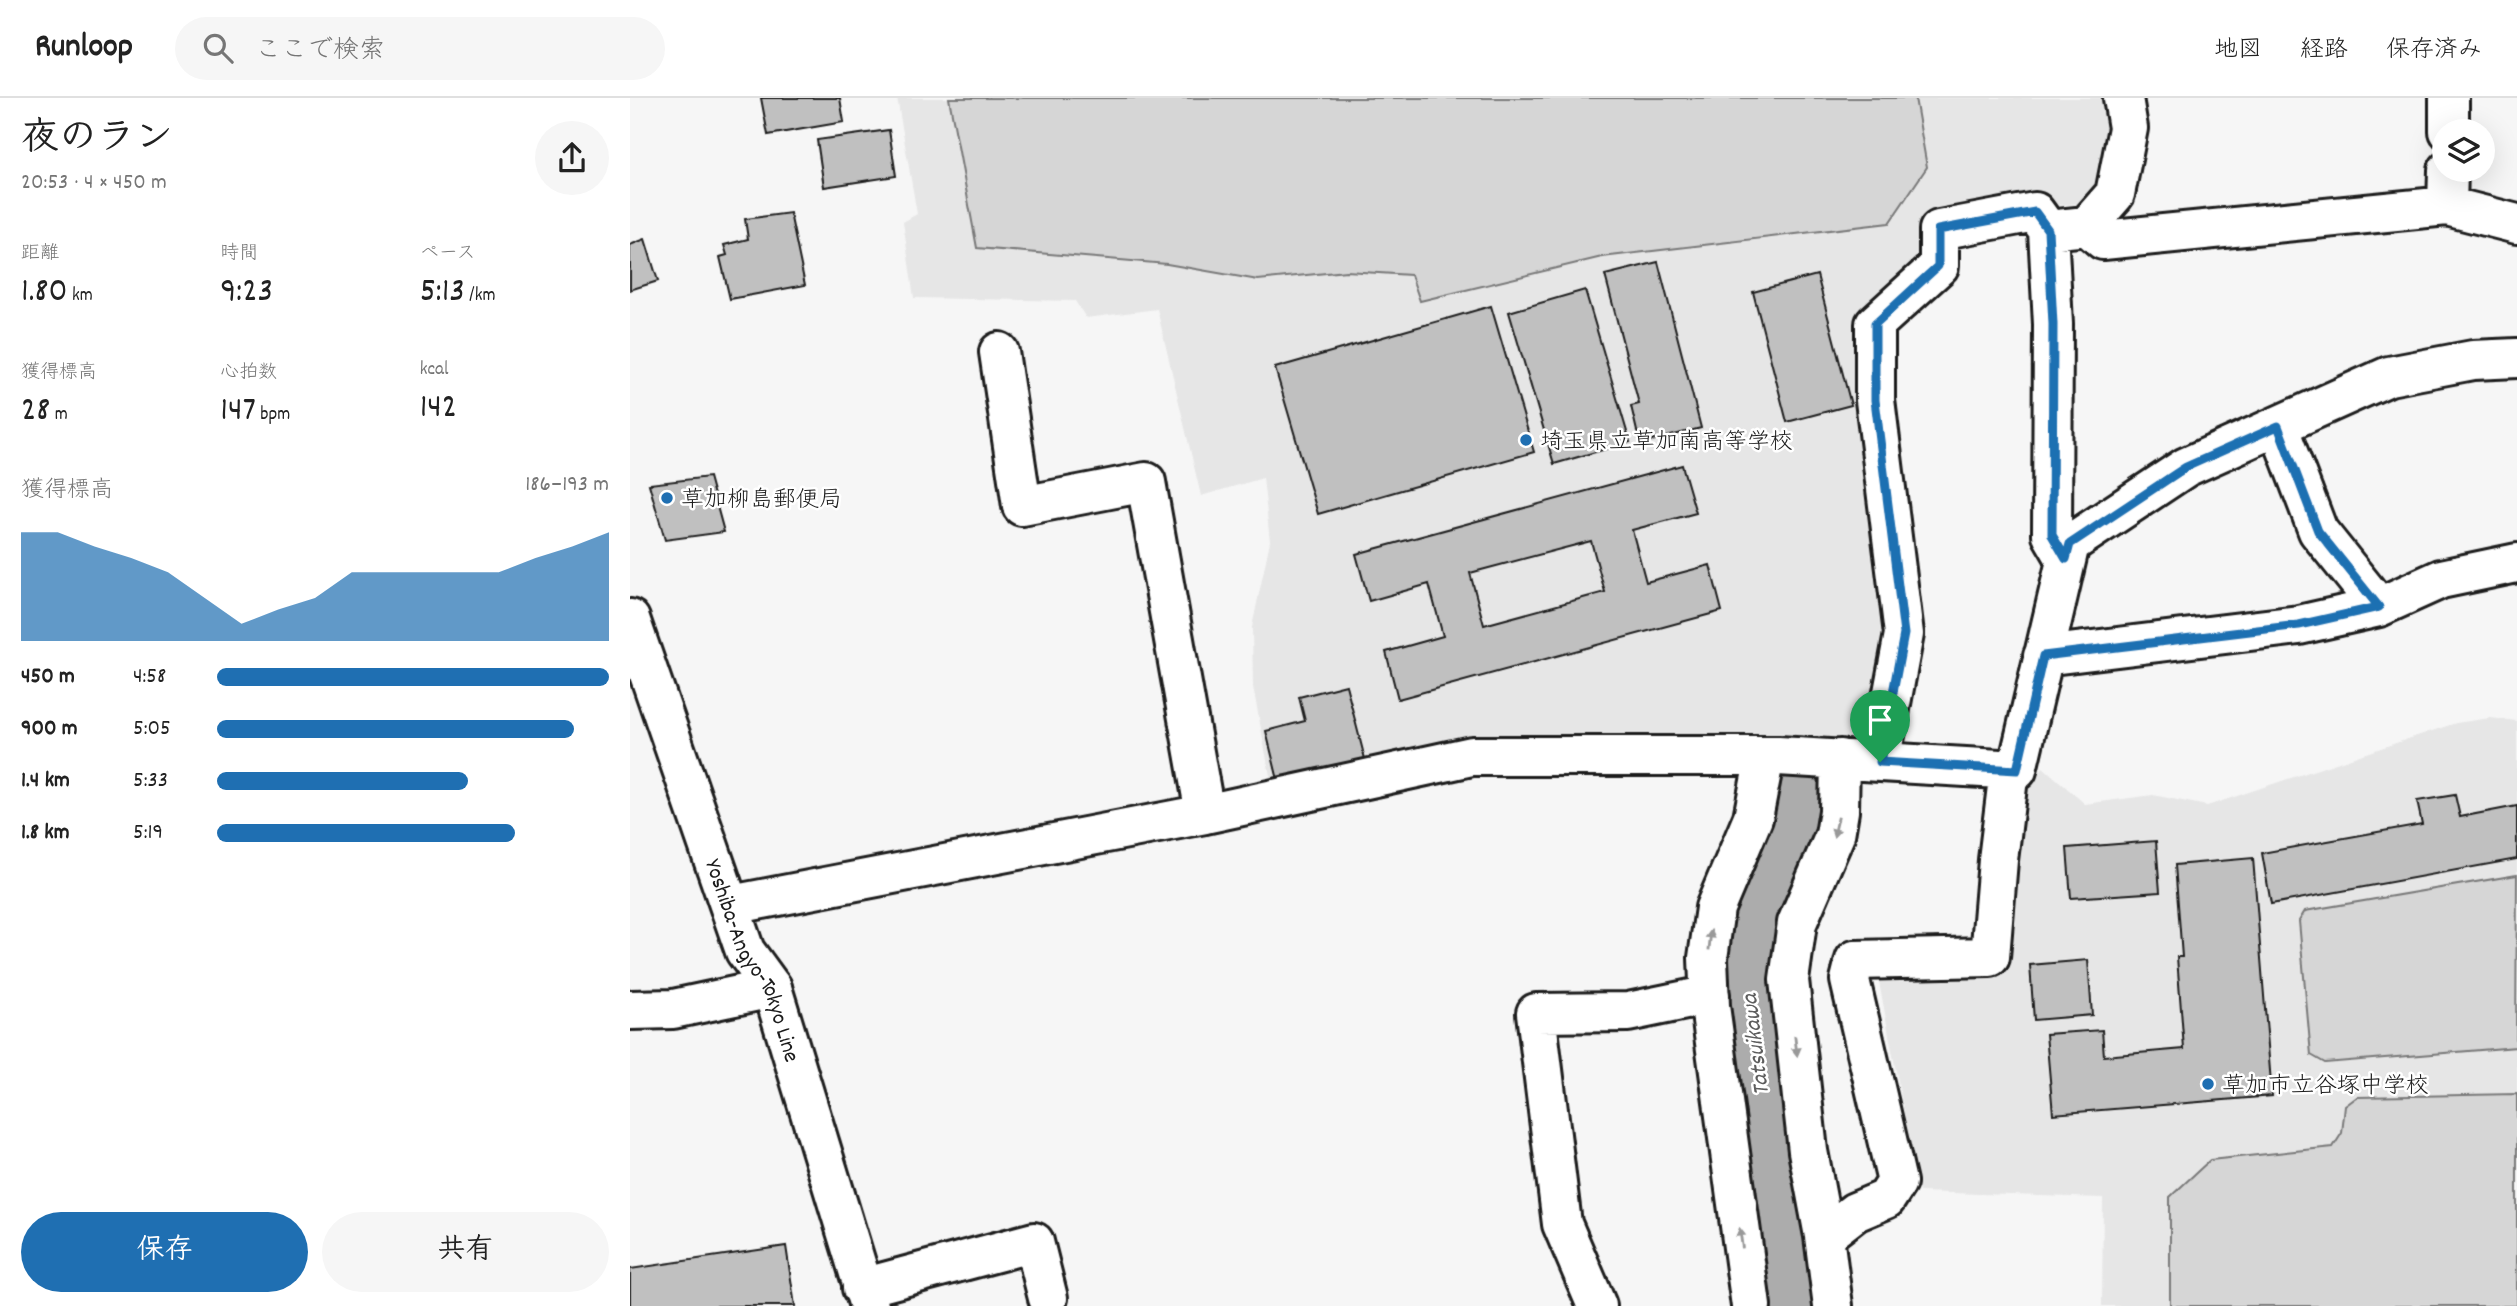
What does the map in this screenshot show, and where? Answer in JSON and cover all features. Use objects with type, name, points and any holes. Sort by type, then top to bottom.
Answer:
[{"type":"street","points":[[2048,230],[2087,226],[2115,194],[2128,128],[2123,98]]},
{"type":"street","points":[[2449,98],[2449,119]]},
{"type":"street","points":[[2087,226],[2103,240],[2448,188],[2517,224]]},
{"type":"street","points":[[1880,762],[1904,634],[1875,400],[1875,324],[1938,266],[1938,230],[2035,212],[2048,230],[2053,324],[2052,535],[2066,559]]},
{"type":"street","points":[[999,352],[1022,506],[1146,482],[1205,814]]},
{"type":"street","points":[[731,905],[1205,814],[1472,756],[1765,756],[2017,770],[2070,544],[2186,467],[2389,376],[2473,360],[2517,358]]},
{"type":"street","points":[[2278,426],[2318,531],[2379,607]]},
{"type":"street","points":[[2043,656],[2299,625],[2379,607],[2441,579],[2517,563]]},
{"type":"street","name":"Yoshiba-Angyo-Tokyo Line","points":[[630,619],[639,669],[731,905],[745,951],[772,988],[866,1297]]},
{"type":"street","points":[[1751,1306],[1710,995],[1708,958],[1714,908],[1753,818],[1765,756]]},
{"type":"street","points":[[1833,1306],[1824,1236],[1808,1151],[1788,980],[1797,923],[1835,835],[1839,811],[1840,760]]},
{"type":"street","points":[[1824,1236],[1856,1212],[1886,1199],[1897,1182],[1850,980],[1855,960],[1990,957],[2009,770]]},
{"type":"street","points":[[630,1010],[673,1009],[772,988]]},
{"type":"street","points":[[1597,1306],[1562,1224],[1536,1013],[1628,1012],[1710,995]]},
{"type":"street","points":[[866,1297],[1034,1242],[1048,1298]]},
{"type":"shaded area","name":"埼玉県立草加南高等学校","points":[[897,98],[2106,98],[2112,133],[2103,180],[2091,203],[2046,206],[1924,256],[1859,315],[1887,638],[1868,740],[1769,739],[1272,786],[1253,687],[1252,627],[1270,541],[1263,478],[1201,496],[1157,309],[1086,318],[1075,301],[914,298],[903,222],[917,214]]},
{"type":"shaded area","points":[[949,98],[1915,98],[1927,167],[1889,223],[1602,257],[1420,301],[1411,275],[1346,271],[1258,280],[1167,264],[977,248]]},
{"type":"shaded area","name":"草加市立谷塚中学校","points":[[2490,718],[2517,721],[2517,1306],[2102,1306],[2103,1198],[1919,1192],[1878,977],[2004,972],[2025,796],[2043,767],[2085,804],[2153,795],[2207,806],[2456,723]]},
{"type":"shaded area","points":[[2517,875],[2516,1047],[2325,1063],[2311,1055],[2299,921],[2305,911]]},
{"type":"shaded area","points":[[2517,1094],[2517,1306],[2170,1306],[2170,1197],[2210,1160],[2333,1147],[2342,1133],[2345,1106],[2357,1097]]},
{"type":"building","points":[[761,98],[840,98],[844,122],[768,135]]},
{"type":"building","points":[[889,130],[896,176],[824,187],[817,140]]},
{"type":"building","points":[[790,213],[805,285],[730,299],[720,257],[727,255],[724,245],[748,239],[745,219]]},
{"type":"building","points":[[645,239],[658,281],[630,290],[630,245]]},
{"type":"building","points":[[1658,262],[1701,428],[1640,444],[1631,406],[1639,404],[1605,275]]},
{"type":"building","points":[[1817,275],[1851,405],[1787,422],[1753,292]]},
{"type":"building","points":[[1585,290],[1630,442],[1554,464],[1509,312]]},
{"type":"building","points":[[1491,306],[1534,452],[1318,514],[1275,368]]},
{"type":"building","points":[[1682,465],[1696,513],[1632,530],[1646,582],[1710,565],[1722,611],[1398,699],[1386,652],[1443,636],[1429,584],[1369,601],[1356,554]],"holes":[[[1591,541],[1605,592],[1484,625],[1470,573]]]},
{"type":"building","points":[[709,477],[724,532],[665,540],[649,484]]},
{"type":"building","points":[[1346,685],[1365,759],[1278,780],[1266,731],[1305,721],[1299,697]]},
{"type":"building","points":[[2455,795],[2460,817],[2517,806],[2517,859],[2271,904],[2262,853],[2422,824],[2417,801]]},
{"type":"building","points":[[2156,841],[2160,892],[2071,898],[2067,848]]},
{"type":"building","points":[[2253,858],[2272,1096],[2053,1114],[2046,1034],[2102,1030],[2104,1056],[2184,1049],[2177,957],[2182,957],[2175,865]]},
{"type":"building","points":[[2088,960],[2092,1015],[2034,1020],[2030,965]]},
{"type":"building","points":[[786,1246],[795,1306],[630,1306],[630,1269]]},
{"type":"waterway","name":"Tatsuikawa","points":[[1789,1306],[1744,972],[1748,937],[1754,916],[1789,835],[1801,792]]},
{"type":"place","name":"埼玉県立草加南高等学校","points":[[1526,440]]},
{"type":"place","name":"草加柳島郵便局","points":[[667,498]]},
{"type":"place","name":"草加市立谷塚中学校","points":[[2208,1084]]},
{"type":"route","points":[[2035,212],[2048,230],[2053,324],[2052,535],[2066,559],[2070,544],[2186,467],[2278,426],[2318,531],[2379,607],[2299,625],[2043,656],[2017,770],[1880,762],[1904,634],[1875,400],[1875,324],[1938,266],[1938,230],[2035,212]]}]
